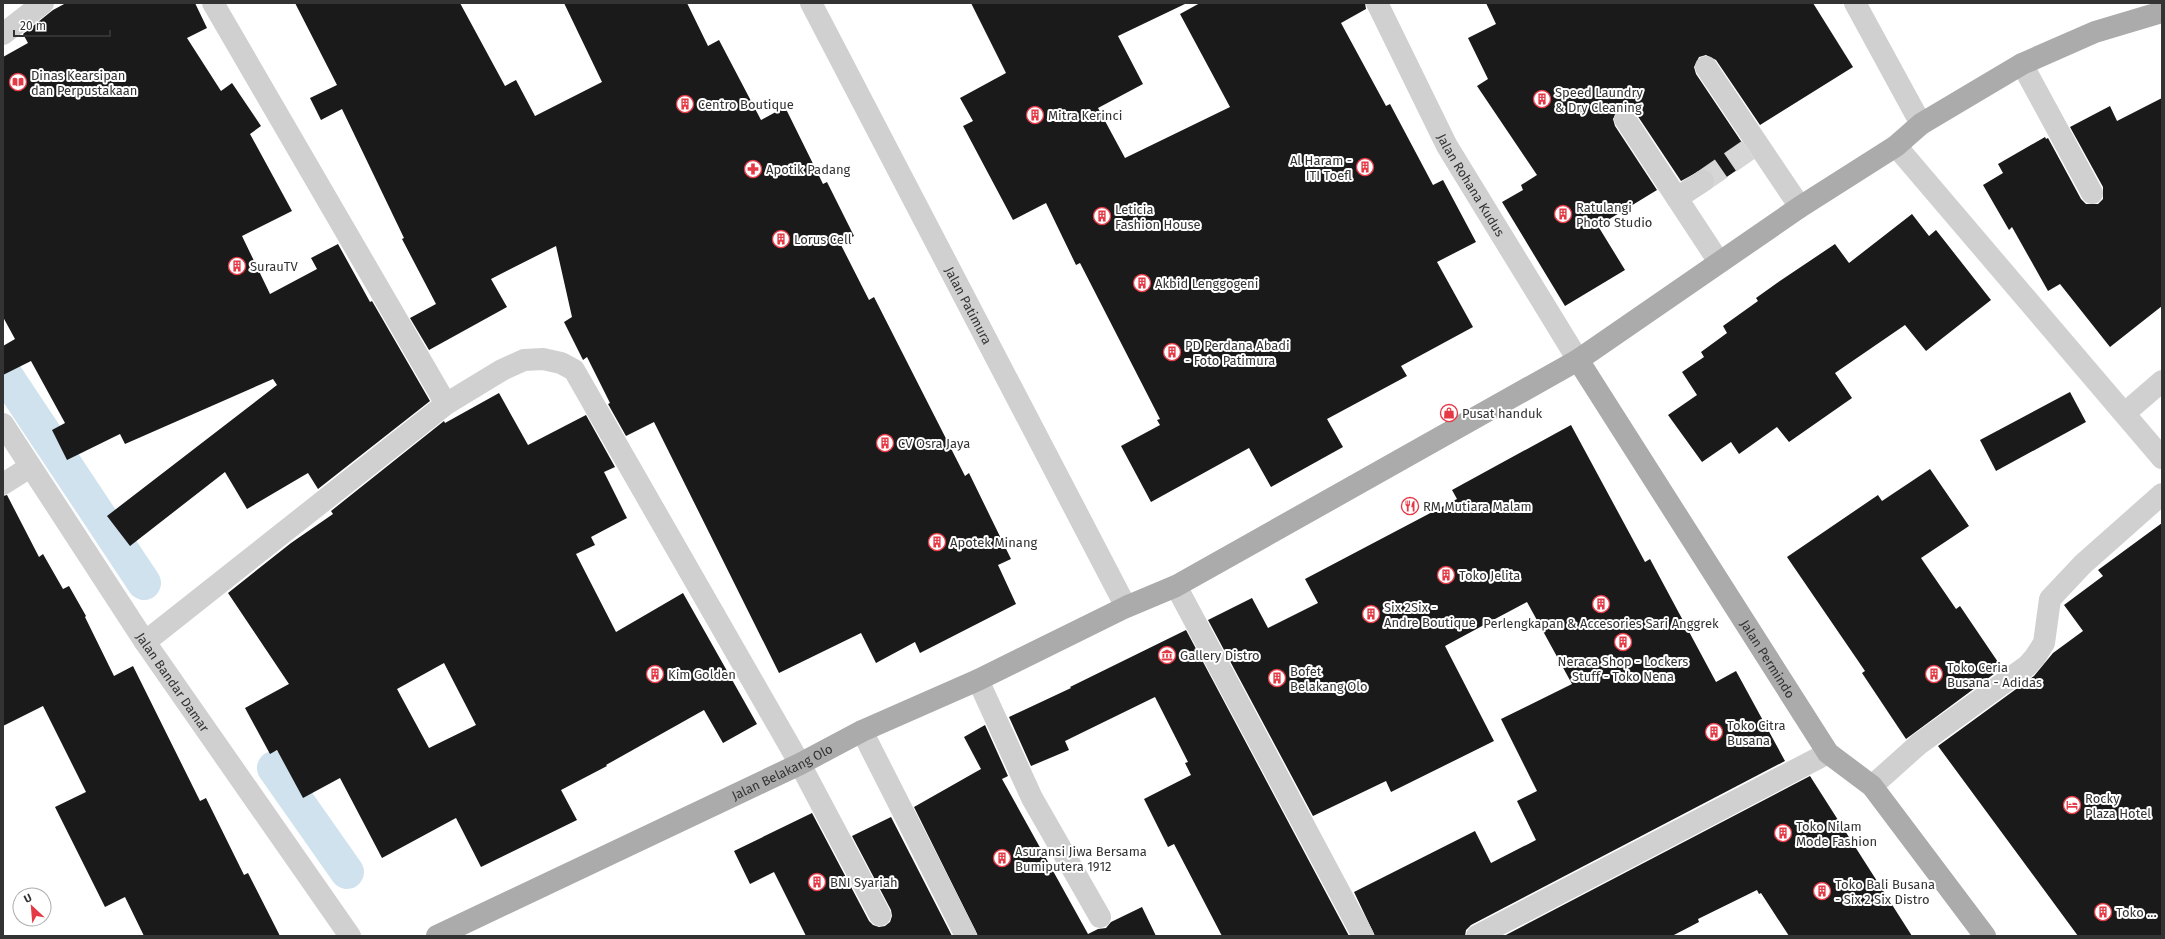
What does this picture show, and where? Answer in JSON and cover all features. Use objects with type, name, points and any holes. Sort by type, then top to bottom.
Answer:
[{"type":"main road","name":"Jalan Belakang Olo","points":[[437,936],[800,764],[862,731],[978,680],[1126,607],[1176,586],[1578,360],[1800,207],[1896,146],[1921,124],[2022,64],[2095,32],[2162,12]]},
{"type":"main road","name":"Jalan Permindo","points":[[1578,360],[1828,753],[1872,786],[1985,936]]},
{"type":"street","points":[[3,34],[43,3]]},
{"type":"street","points":[[213,3],[446,404]]},
{"type":"street","name":"Jalan Patimura","points":[[811,3],[1126,607]]},
{"type":"street","name":"Jalan Rohana Kudus","points":[[1377,3],[1447,146],[1578,360]]},
{"type":"street","points":[[1856,3],[1921,124]]},
{"type":"street","points":[[2022,64],[2092,193]]},
{"type":"street","points":[[1706,67],[1756,145],[1800,207]]},
{"type":"street","points":[[1625,119],[1719,262]]},
{"type":"street","points":[[1896,146],[2162,458]]},
{"type":"street","points":[[1677,198],[1703,181]]},
{"type":"street","points":[[145,642],[446,404],[502,370],[524,360],[543,359],[561,363],[574,370],[800,764],[880,915]]},
{"type":"street","points":[[2125,413],[2162,381]]},
{"type":"street","name":"Jalan Bandar Damar","points":[[3,424],[145,642],[350,936]]},
{"type":"street","points":[[3,484],[30,467]]},
{"type":"street","points":[[1872,786],[1919,744],[2027,666],[2044,643],[2050,599],[2083,564],[2162,494]]},
{"type":"street","points":[[1176,586],[1363,936]]},
{"type":"street","points":[[978,680],[1032,798],[1100,917]]},
{"type":"street","points":[[862,731],[966,936]]},
{"type":"street","points":[[1477,936],[1828,753]]},
{"type":"building","points":[[66,3],[195,3],[207,28],[187,38],[221,91],[232,83],[261,126],[250,134],[292,211],[242,236],[270,294],[317,269],[311,258],[338,244],[370,302],[372,301],[430,401],[318,489],[308,473],[247,509],[225,472],[130,546],[107,516],[277,385],[273,379],[125,444],[120,434],[67,460],[52,430],[65,423],[31,361],[3,375],[3,346],[15,339],[3,317],[3,57],[28,43],[23,34],[53,10]]},
{"type":"building","points":[[295,3],[460,3],[505,86],[516,80],[535,116],[602,82],[564,3],[687,3],[708,46],[719,40],[761,120],[785,107],[823,184],[827,182],[854,236],[840,243],[869,300],[874,297],[965,476],[969,473],[1011,559],[998,565],[1016,604],[920,653],[915,642],[876,663],[861,633],[779,673],[654,422],[626,436],[608,404],[610,403],[587,357],[583,360],[564,322],[572,317],[556,246],[491,279],[507,307],[429,350],[410,318],[436,304],[402,239],[404,238],[342,109],[321,120],[310,98],[337,85]]},
{"type":"building","points":[[971,3],[1187,3],[1118,36],[1143,84],[1098,108],[1125,158],[1230,107],[1180,14],[1200,3],[1365,3],[1366,9],[1341,23],[1386,106],[1390,104],[1433,185],[1443,180],[1476,242],[1437,262],[1473,327],[1401,366],[1407,376],[1327,419],[1343,447],[1271,487],[1249,448],[1151,502],[1121,446],[1160,425],[1157,420],[1160,419],[1080,263],[1076,265],[1046,203],[1013,220],[963,126],[973,121],[960,98],[1006,73]]},
{"type":"building","points":[[1486,3],[1813,3],[1853,67],[1760,125],[1716,60],[1706,55],[1699,57],[1694,67],[1696,74],[1753,159],[1715,185],[1713,174],[1703,169],[1681,181],[1635,112],[1631,108],[1625,107],[1618,109],[1613,119],[1615,126],[1657,190],[1598,226],[1625,270],[1565,306],[1502,202],[1523,190],[1521,185],[1537,175],[1477,86],[1488,79],[1468,38],[1496,24]]},
{"type":"building","points":[[2162,98],[2162,306],[2110,347],[2060,284],[2048,291],[2012,227],[2009,230],[1983,185],[2003,173],[1998,164],[2045,137],[2046,139],[2048,138],[2081,199],[2086,204],[2098,204],[2103,199],[2103,187],[2070,127],[2110,106],[2117,121]]},
{"type":"building","points":[[1912,214],[1929,236],[1936,230],[1991,300],[1926,351],[1905,325],[1835,373],[1852,398],[1789,442],[1777,427],[1739,454],[1731,442],[1702,462],[1668,415],[1697,395],[1682,372],[1704,357],[1701,352],[1727,333],[1723,326],[1758,301],[1756,298],[1777,283],[1835,244],[1849,263]]},
{"type":"building","points":[[2070,392],[2086,422],[1996,471],[1980,440]]},
{"type":"building","points":[[499,393],[528,445],[586,415],[615,467],[604,472],[627,518],[591,537],[595,545],[576,554],[616,632],[683,593],[757,724],[723,743],[704,710],[606,765],[607,766],[561,790],[577,820],[481,867],[456,818],[382,858],[340,778],[303,798],[277,750],[270,754],[245,708],[289,684],[228,593],[291,543],[333,514],[331,511],[444,421],[445,423]],"holes":[[[444,663],[476,725],[429,748],[397,689]]]},
{"type":"building","points":[[1571,425],[1645,562],[1650,559],[1716,682],[1736,671],[1785,761],[1471,925],[1466,930],[1465,936],[1375,936],[1354,892],[1475,831],[1491,863],[1536,840],[1517,801],[1537,791],[1501,719],[1572,684],[1527,602],[1445,646],[1494,741],[1391,792],[1386,781],[1313,816],[1208,620],[1252,598],[1268,628],[1318,603],[1305,579],[1457,499],[1452,490]]},
{"type":"building","points":[[1930,469],[1969,526],[1921,558],[1956,609],[1960,606],[2002,668],[1906,739],[1862,673],[1865,671],[1787,557],[1878,495],[1882,501]]},
{"type":"building","points":[[7,495],[39,557],[43,554],[63,589],[69,586],[86,616],[85,617],[114,676],[133,666],[200,801],[206,798],[244,875],[248,873],[280,936],[144,936],[125,897],[105,907],[55,807],[86,792],[43,706],[3,726],[3,496]]},
{"type":"building","points":[[2162,523],[2162,936],[2078,936],[1938,746],[2034,676],[2053,653],[2083,631],[2064,605],[2103,576],[2098,570]]},
{"type":"building","points":[[1186,630],[1349,936],[1222,936],[1174,844],[1168,847],[1144,799],[1191,775],[1185,763],[1188,762],[1155,697],[1065,741],[1069,750],[1031,766],[1009,717],[1071,688],[1070,687]]},
{"type":"building","name":"Asuransi Jiwa Bersama Bumiputera 1912","points":[[985,725],[1008,776],[1002,779],[1088,934],[1098,929],[1106,928],[1111,922],[1142,907],[1156,936],[978,936],[914,807],[981,769],[964,737]]},
{"type":"building","points":[[1810,776],[1912,936],[1789,936],[1761,893],[1759,894],[1757,890],[1698,919],[1699,922],[1672,936],[1504,936]]},
{"type":"building","points":[[812,813],[869,921],[873,925],[879,927],[885,926],[890,922],[892,916],[891,910],[852,836],[891,817],[952,936],[806,936],[774,872],[750,884],[734,851]]},
{"type":"waterway","points":[[7,377],[144,583]]},
{"type":"waterway","points":[[274,768],[347,872]]},
{"type":"tunnel","points":[[1703,181],[1754,146]]},
{"type":"place","name":"Dinas Kearsipan dan Perpustakaan","points":[[18,82]]},
{"type":"place","name":"Speed Laundry & Dry Cleaning","points":[[1542,99]]},
{"type":"place","name":"Centro Boutique","points":[[685,104]]},
{"type":"place","name":"Mitra Kerinci","points":[[1035,115]]},
{"type":"place","name":"Al Haram - ITI Toefl","points":[[1365,167]]},
{"type":"place","name":"Apotik Padang","points":[[753,169]]},
{"type":"place","name":"Ratulangi Photo Studio","points":[[1563,214]]},
{"type":"place","name":"Leticia Fashion House","points":[[1102,216]]},
{"type":"place","name":"Lorus Cell","points":[[781,239]]},
{"type":"place","name":"SurauTV","points":[[237,266]]},
{"type":"place","name":"Akbid Lenggogeni","points":[[1142,283]]},
{"type":"place","name":"PD Perdana Abadi - Foto Patimura","points":[[1172,352]]},
{"type":"place","name":"Pusat handuk","points":[[1449,413]]},
{"type":"place","name":"CV Osra Jaya","points":[[885,443]]},
{"type":"place","name":"RM Mutiara Malam","points":[[1410,506]]},
{"type":"place","name":"Apotek Minang","points":[[937,542]]},
{"type":"place","name":"Toko Jelita","points":[[1446,575]]},
{"type":"place","name":"Perlengkapan & Accesories Sari Anggrek","points":[[1601,604]]},
{"type":"place","name":"Six 2Six - Andre Boutique","points":[[1371,614]]},
{"type":"place","name":"Neraca Shop - Lockers Stuff - Toko Nena","points":[[1623,642]]},
{"type":"place","name":"Gallery Distro","points":[[1167,655]]},
{"type":"place","name":"Kim Golden","points":[[655,674]]},
{"type":"place","name":"Toko Ceria Busana - Adidas","points":[[1934,674]]},
{"type":"place","name":"Bofet Belakang Olo","points":[[1277,678]]},
{"type":"place","name":"Toko Citra Busana","points":[[1714,732]]},
{"type":"place","name":"Rocky Plaza Hotel","points":[[2072,805]]},
{"type":"place","name":"Toko Nilam Mode Fashion","points":[[1783,833]]},
{"type":"place","name":"Asuransi Jiwa Bersama Bumiputera 1912","points":[[1002,858]]},
{"type":"place","name":"BNI Syariah","points":[[817,882]]},
{"type":"place","name":"Toko Bali Busana - Six 2 Six Distro","points":[[1822,891]]},
{"type":"place","name":"Toko ...","points":[[2103,912]]}]
